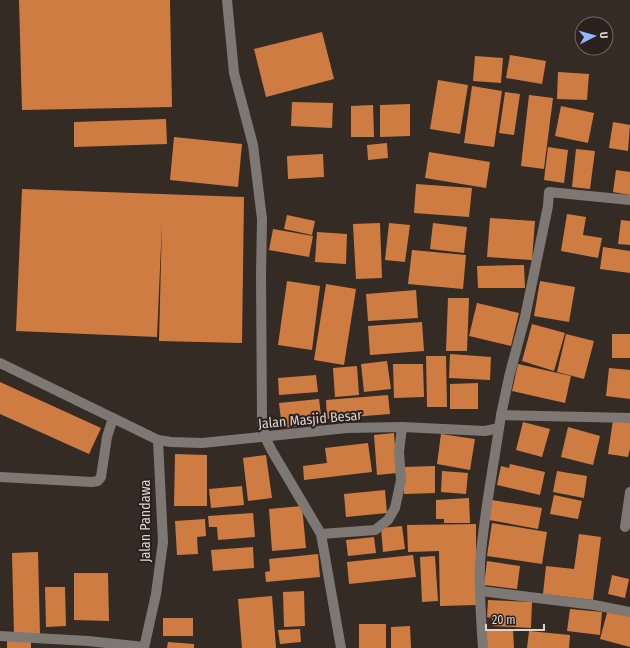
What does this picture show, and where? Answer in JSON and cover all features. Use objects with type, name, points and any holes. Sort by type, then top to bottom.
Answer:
[{"type":"street","points":[[227,0],[234,73],[253,144],[262,219],[262,422],[265,437],[284,473],[322,534],[342,648]]},
{"type":"street","points":[[483,648],[480,564],[485,518],[501,415],[509,377],[525,318],[548,206],[549,192],[630,200]]},
{"type":"street","name":"Jalan Masjid Besar","points":[[0,363],[158,440],[202,443],[347,428],[402,427],[485,432],[499,428]]},
{"type":"street","points":[[501,415],[630,418]]},
{"type":"street","points":[[0,477],[92,482],[98,481],[101,477],[107,437],[113,418]]},
{"type":"street","points":[[322,534],[375,530],[388,520],[395,508],[401,480],[400,452],[402,427]]},
{"type":"street","name":"Jalan Pandawa","points":[[144,648],[156,594],[163,542],[158,440]]},
{"type":"street","points":[[625,527],[630,492]]},
{"type":"street","points":[[481,591],[594,605],[630,612]]},
{"type":"street","points":[[0,636],[88,641],[144,648]]},
{"type":"building","points":[[19,0],[170,0],[172,107],[22,110]]},
{"type":"building","points":[[322,32],[334,79],[266,97],[254,49]]},
{"type":"building","points":[[510,55],[546,61],[542,84],[506,78]]},
{"type":"building","points":[[475,56],[503,58],[501,83],[473,81]]},
{"type":"building","points":[[558,72],[589,74],[587,100],[557,99]]},
{"type":"building","points":[[438,80],[468,85],[460,134],[430,129]]},
{"type":"building","points":[[472,86],[502,91],[494,147],[464,143]]},
{"type":"building","points":[[505,92],[520,94],[514,135],[499,133]]},
{"type":"building","points":[[529,95],[553,98],[544,169],[521,166]]},
{"type":"building","points":[[292,102],[333,103],[332,128],[291,126]]},
{"type":"building","points":[[410,104],[410,136],[380,137],[380,105]]},
{"type":"building","points":[[373,105],[374,137],[351,137],[351,106]]},
{"type":"building","points":[[561,106],[594,113],[588,143],[555,136]]},
{"type":"building","points":[[166,119],[167,144],[74,147],[74,122]]},
{"type":"building","points":[[613,122],[630,125],[628,151],[609,148]]},
{"type":"building","points":[[174,137],[242,144],[238,187],[170,180]]},
{"type":"building","points":[[387,143],[388,158],[368,160],[367,145]]},
{"type":"building","points":[[548,147],[568,150],[564,183],[544,180]]},
{"type":"building","points":[[576,149],[595,151],[590,189],[572,187]]},
{"type":"building","points":[[429,152],[490,162],[486,188],[425,178]]},
{"type":"building","points":[[323,154],[324,177],[288,179],[287,156]]},
{"type":"building","points":[[616,170],[630,172],[630,195],[613,192]]},
{"type":"building","points":[[416,184],[472,188],[469,217],[414,213]]},
{"type":"building","points":[[22,189],[244,197],[242,343],[159,341],[162,222],[157,337],[16,331]]},
{"type":"building","points":[[567,214],[586,217],[583,235],[602,238],[598,258],[561,251]]},
{"type":"building","points":[[287,215],[315,221],[312,235],[284,229]]},
{"type":"building","points":[[490,218],[535,221],[532,260],[487,257]]},
{"type":"building","points":[[621,220],[630,221],[630,245],[618,244]]},
{"type":"building","points":[[380,223],[382,278],[356,279],[353,224]]},
{"type":"building","points":[[389,223],[410,225],[405,262],[385,260]]},
{"type":"building","points":[[433,223],[467,227],[464,253],[430,249]]},
{"type":"building","points":[[273,229],[313,236],[309,257],[269,250]]},
{"type":"building","points":[[317,232],[347,234],[346,264],[315,262]]},
{"type":"building","points":[[603,247],[630,251],[630,273],[600,269]]},
{"type":"building","points":[[412,250],[466,255],[463,289],[408,284]]},
{"type":"building","points":[[524,265],[525,288],[478,288],[477,266]]},
{"type":"building","points":[[287,281],[320,286],[312,350],[278,345]]},
{"type":"building","points":[[540,281],[575,287],[569,322],[534,316]]},
{"type":"building","points":[[326,284],[356,289],[344,365],[314,360]]},
{"type":"building","points":[[416,290],[418,318],[368,321],[366,294]]},
{"type":"building","points":[[448,298],[469,298],[467,351],[446,351]]},
{"type":"building","points":[[477,303],[519,313],[511,346],[469,336]]},
{"type":"building","points":[[422,322],[424,351],[370,355],[368,326]]},
{"type":"building","points":[[532,324],[565,333],[554,371],[522,361]]},
{"type":"building","points":[[566,334],[594,341],[584,379],[557,372]]},
{"type":"building","points":[[612,334],[630,334],[630,358],[612,358]]},
{"type":"building","points":[[450,354],[491,357],[490,380],[449,378]]},
{"type":"building","points":[[426,356],[446,356],[447,407],[427,407]]},
{"type":"building","points":[[387,361],[391,389],[364,392],[361,364]]},
{"type":"building","points":[[393,364],[423,364],[424,397],[394,398]]},
{"type":"building","points":[[518,364],[571,376],[565,403],[512,391]]},
{"type":"building","points":[[357,366],[359,395],[335,397],[333,368]]},
{"type":"building","points":[[609,368],[630,370],[630,399],[606,396]]},
{"type":"building","points":[[316,375],[318,392],[279,395],[278,378]]},
{"type":"building","points":[[0,382],[101,428],[89,454],[0,414]]},
{"type":"building","points":[[478,383],[478,409],[450,409],[450,384]]},
{"type":"building","points":[[388,395],[390,414],[327,419],[326,400]]},
{"type":"building","points":[[319,399],[322,424],[282,428],[279,403]]},
{"type":"building","points":[[613,420],[630,423],[630,449],[628,457],[608,454]]},
{"type":"building","points":[[523,422],[550,429],[542,457],[516,450]]},
{"type":"building","points":[[568,427],[600,436],[593,465],[561,457]]},
{"type":"building","points":[[394,433],[397,473],[377,475],[374,435]]},
{"type":"building","points":[[441,434],[475,439],[470,470],[437,464]]},
{"type":"building","points":[[368,443],[372,472],[304,480],[303,466],[327,463],[325,448]]},
{"type":"building","points":[[175,454],[207,455],[207,506],[174,506]]},
{"type":"building","points":[[266,455],[272,498],[248,501],[243,458]]},
{"type":"building","points":[[510,464],[545,472],[540,495],[497,485],[501,466],[509,468]]},
{"type":"building","points":[[435,466],[435,493],[404,494],[403,467]]},
{"type":"building","points":[[442,471],[468,473],[466,494],[441,492]]},
{"type":"building","points":[[557,471],[587,476],[584,498],[553,492]]},
{"type":"building","points":[[242,486],[244,505],[211,508],[209,489]]},
{"type":"building","points":[[385,490],[387,513],[346,517],[344,494]]},
{"type":"building","points":[[554,495],[582,501],[578,519],[550,514]]},
{"type":"building","points":[[469,498],[470,523],[444,523],[444,519],[436,519],[436,500]]},
{"type":"building","points":[[492,500],[542,508],[538,529],[489,520]]},
{"type":"building","points":[[302,506],[306,548],[272,551],[269,509]]},
{"type":"building","points":[[253,513],[255,537],[218,540],[217,527],[209,527],[208,516]]},
{"type":"building","points":[[205,519],[206,536],[197,537],[198,554],[177,555],[175,521]]},
{"type":"building","points":[[492,523],[547,532],[542,564],[487,556]]},
{"type":"building","points":[[476,524],[476,605],[440,606],[439,551],[408,552],[407,525]]},
{"type":"building","points":[[402,526],[405,549],[383,552],[381,528]]},
{"type":"building","points":[[579,534],[601,537],[593,600],[543,594],[546,566],[574,569]]},
{"type":"building","points":[[374,537],[376,553],[348,556],[346,540]]},
{"type":"building","points":[[253,547],[254,568],[213,571],[211,550]]},
{"type":"building","points":[[38,552],[40,634],[14,635],[12,553]]},
{"type":"building","points":[[318,554],[320,577],[266,582],[265,572],[270,571],[269,559]]},
{"type":"building","points":[[413,555],[416,577],[349,584],[347,562]]},
{"type":"building","points":[[435,556],[438,601],[422,602],[420,557]]},
{"type":"building","points":[[487,561],[520,566],[517,589],[484,585]]},
{"type":"building","points":[[74,573],[108,573],[109,621],[74,620]]},
{"type":"building","points":[[612,575],[629,579],[625,598],[608,594]]},
{"type":"building","points":[[45,587],[65,587],[66,626],[46,627]]},
{"type":"building","points":[[304,591],[305,626],[284,627],[283,592]]},
{"type":"building","points":[[272,596],[276,648],[242,648],[238,599]]},
{"type":"building","points":[[488,600],[532,602],[531,628],[492,626],[492,618],[487,617]]},
{"type":"building","points":[[570,609],[602,612],[600,635],[567,631]]},
{"type":"building","points":[[608,609],[630,615],[630,647],[600,639]]},
{"type":"building","points":[[163,618],[193,618],[193,636],[163,636]]},
{"type":"building","points":[[359,624],[386,624],[386,648],[359,648]]},
{"type":"building","points":[[410,626],[411,648],[391,648],[391,627]]},
{"type":"building","points":[[300,629],[301,642],[280,644],[278,630]]},
{"type":"building","points":[[513,629],[514,648],[486,648],[485,630]]},
{"type":"building","points":[[529,631],[570,635],[569,648],[527,648]]},
{"type":"building","points":[[7,641],[31,641],[31,648],[7,648]]},
{"type":"building","points":[[168,642],[194,644],[194,648],[167,648]]}]
